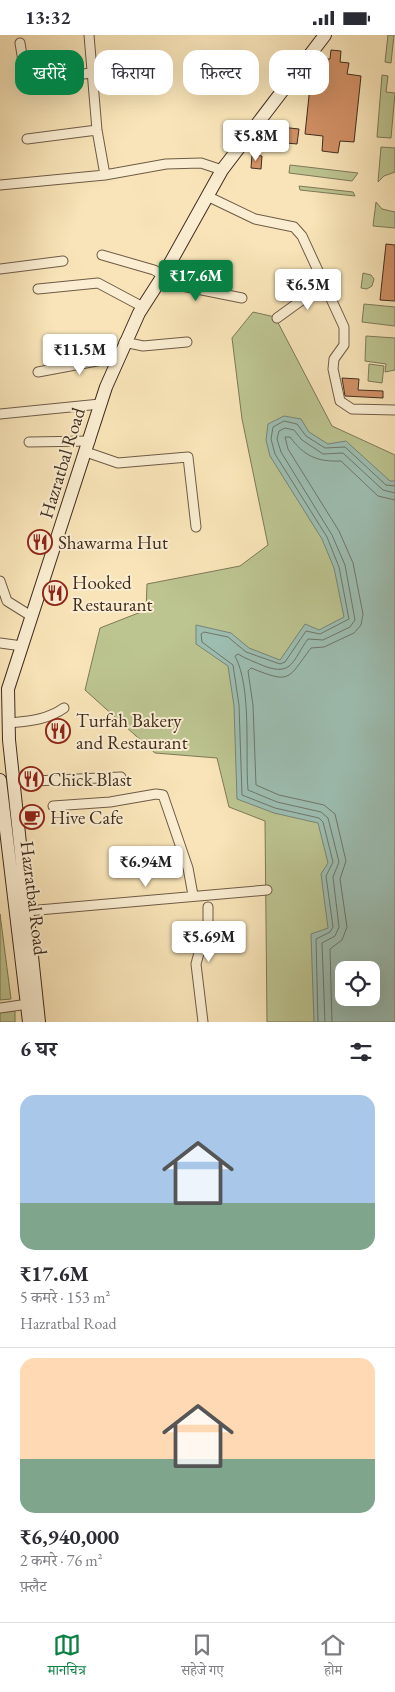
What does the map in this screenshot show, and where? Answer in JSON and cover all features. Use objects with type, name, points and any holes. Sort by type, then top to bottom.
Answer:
[{"type":"main road","name":"Hazratbal Road","points":[[39,1022],[13,782],[5,687],[22,646],[100,404],[124,342],[222,170],[325,35]]},
{"type":"main road","name":"Hazratbal Road","points":[[0,779],[28,1004],[28,1022]]},
{"type":"street","points":[[89,35],[97,130],[105,175]]},
{"type":"street","points":[[20,43],[25,73],[31,77],[42,78],[91,73]]},
{"type":"street","points":[[27,139],[97,130]]},
{"type":"street","points":[[0,185],[105,175],[166,164],[201,163],[222,170]]},
{"type":"street","points":[[207,196],[255,219],[294,227],[308,246],[344,327],[344,345],[334,359],[333,369],[340,401],[352,409],[395,410]]},
{"type":"street","points":[[102,255],[164,274],[182,286],[242,298]]},
{"type":"street","points":[[0,269],[63,261]]},
{"type":"street","points":[[38,289],[98,283],[143,307]]},
{"type":"street","points":[[277,318],[324,283]]},
{"type":"street","points":[[124,342],[143,346],[187,341]]},
{"type":"street","points":[[38,372],[118,357]]},
{"type":"street","points":[[0,414],[100,404]]},
{"type":"street","points":[[29,442],[88,446],[118,463],[188,457],[196,527]]},
{"type":"street","points":[[0,581],[7,601],[31,617]]},
{"type":"street","points":[[0,643],[22,646]]},
{"type":"street","points":[[9,723],[42,719],[64,709]]},
{"type":"street","points":[[13,782],[121,777]]},
{"type":"street","points":[[53,807],[110,802],[156,794],[163,795],[188,868],[193,895]]},
{"type":"street","points":[[27,911],[267,890]]},
{"type":"street","points":[[203,1022],[196,964],[200,949],[208,933],[208,907]]},
{"type":"street","points":[[0,1008],[28,1004]]},
{"type":"green space","points":[[388,35],[394,35],[391,63],[385,62]]},
{"type":"green space","points":[[382,75],[388,76],[386,92],[395,93],[391,138],[377,137]]},
{"type":"green space","points":[[381,147],[395,148],[395,172],[384,176],[378,182]]},
{"type":"green space","points":[[290,165],[358,173],[352,181],[289,173]]},
{"type":"green space","points":[[299,186],[353,192],[355,196],[300,190]]},
{"type":"green space","points":[[376,202],[382,209],[395,212],[395,228],[373,226]]},
{"type":"green space","points":[[363,273],[371,275],[374,279],[372,286],[367,289],[361,288]]},
{"type":"green space","points":[[364,304],[395,307],[395,326],[362,322]]},
{"type":"green space","points":[[253,312],[275,317],[332,426],[395,455],[395,1022],[267,1022],[265,821],[229,807],[217,758],[155,753],[85,690],[100,628],[146,610],[147,584],[240,566],[268,545],[242,419],[232,338]]},
{"type":"green space","points":[[366,336],[395,338],[395,370],[385,372],[386,364],[365,361]]},
{"type":"green space","points":[[369,364],[384,366],[382,383],[368,381]]},
{"type":"green space","points":[[0,914],[11,999],[0,1000]]},
{"type":"green space","points":[[15,1009],[15,1022],[0,1022],[0,1012]]},
{"type":"water","points":[[284,416],[301,419],[309,432],[328,444],[346,441],[390,481],[395,481],[395,1022],[314,1022],[311,934],[328,928],[321,874],[328,863],[318,823],[274,813],[237,799],[234,706],[228,666],[196,644],[196,625],[231,633],[249,648],[280,660],[305,624],[319,630],[344,617],[334,568],[322,539],[270,456],[266,440],[268,424]]},
{"type":"building","points":[[331,50],[341,51],[340,62],[349,63],[347,74],[361,76],[354,142],[340,141],[338,153],[322,151],[323,136],[305,134],[309,95],[329,95]]},
{"type":"building","points":[[271,126],[299,129],[297,144],[276,142],[277,132]]},
{"type":"building","points":[[252,155],[262,156],[261,169],[251,168]]},
{"type":"building","points":[[386,244],[395,245],[395,301],[380,300]]},
{"type":"building","points":[[342,378],[359,379],[358,390],[383,391],[383,398],[345,396]]},
{"type":"place","name":"Shawarma Hut","points":[[40,542]]},
{"type":"place","name":"Hooked Restaurant","points":[[55,593]]},
{"type":"place","name":"Turfah Bakery and Restaurant","points":[[58,731]]},
{"type":"place","name":"Chick Blast","points":[[31,779]]},
{"type":"place","name":"Hive Cafe","points":[[32,817]]}]
